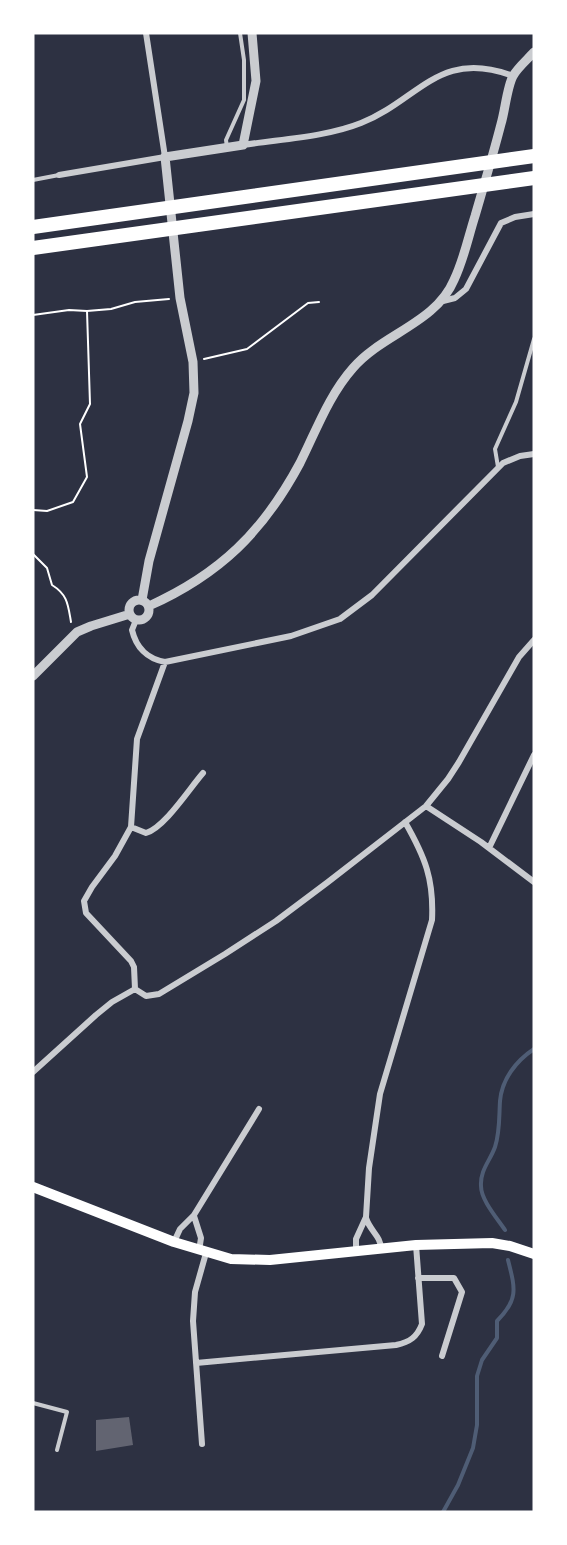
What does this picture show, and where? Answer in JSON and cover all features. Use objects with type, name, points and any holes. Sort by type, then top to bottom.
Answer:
[{"type":"highway","points":[[33,227],[534,156]]},
{"type":"highway","points":[[33,248],[534,178]]},
{"type":"main road","points":[[33,1187],[202,1252],[246,1261],[416,1245],[492,1243],[534,1254]]},
{"type":"street","points":[[33,676],[77,632],[91,626],[133,617],[142,620],[147,616],[145,603],[149,561],[194,393],[193,362],[180,298],[165,157],[146,33]]},
{"type":"street","points":[[243,145],[255,90],[256,59],[252,33]]},
{"type":"street","points":[[534,52],[513,76],[467,247],[457,273],[442,301],[367,354],[345,376],[284,490],[269,513],[237,551],[202,579],[174,595],[145,603],[132,602],[129,607],[133,617],[132,630],[138,645],[152,659],[165,662],[291,636],[340,619],[372,595],[499,467],[509,459],[534,454]]},
{"type":"street","points":[[59,175],[341,129],[362,123],[378,115],[425,82],[458,70],[482,69],[513,76]]},
{"type":"street","points":[[442,301],[455,298],[466,289],[501,223],[515,217],[534,214]]},
{"type":"street","points":[[135,989],[147,996],[159,994],[225,954],[276,921],[426,806],[459,762],[519,657],[534,640]]},
{"type":"street","points":[[135,989],[134,967],[131,961],[87,913],[84,902],[92,886],[115,856],[131,827],[137,740],[165,662]]},
{"type":"street","points":[[489,848],[534,755]]},
{"type":"street","points":[[131,827],[146,833],[152,830],[165,819],[203,773]]},
{"type":"street","points":[[426,806],[489,848],[534,882]]},
{"type":"street","points":[[381,1250],[380,1238],[369,1227],[366,1217],[369,1168],[380,1094],[432,920],[433,890],[430,875],[425,860],[405,822]]},
{"type":"street","points":[[33,1072],[104,1008],[135,989]]},
{"type":"street","points":[[174,1242],[180,1229],[194,1215],[259,1109]]},
{"type":"street","points":[[194,1215],[201,1238],[202,1252],[192,1321],[202,1444]]},
{"type":"street","points":[[356,1252],[356,1239],[366,1217]]},
{"type":"street","points":[[196,1362],[396,1345],[407,1342],[417,1335],[422,1324],[416,1245]]},
{"type":"street","points":[[418,1278],[454,1278],[462,1292],[442,1356]]},
{"type":"lane","points":[[227,147],[226,140],[244,100],[244,60],[240,33]]},
{"type":"lane","points":[[244,60],[256,59]]},
{"type":"lane","points":[[33,180],[59,175]]},
{"type":"lane","points":[[499,467],[495,448],[516,402],[534,339]]},
{"type":"lane","points":[[33,1403],[67,1412],[57,1450]]},
{"type":"path","points":[[33,315],[69,310],[111,309],[135,302],[180,298]]},
{"type":"path","points":[[193,362],[247,349],[308,303],[319,302]]},
{"type":"path","points":[[33,510],[47,511],[73,502],[87,477],[80,424],[90,404],[87,311]]},
{"type":"path","points":[[33,554],[46,568],[52,585],[61,591],[68,605],[71,624],[77,632]]},
{"type":"building","points":[[129,1417],[133,1445],[96,1451],[96,1420]]},
{"type":"waterway","points":[[505,1230],[484,1197],[481,1180],[497,1141],[500,1101],[504,1085],[516,1065],[534,1049]]},
{"type":"waterway","points":[[443,1512],[458,1485],[473,1448],[477,1425],[477,1376],[482,1360],[497,1338],[497,1321],[512,1299],[513,1286],[508,1260]]}]
